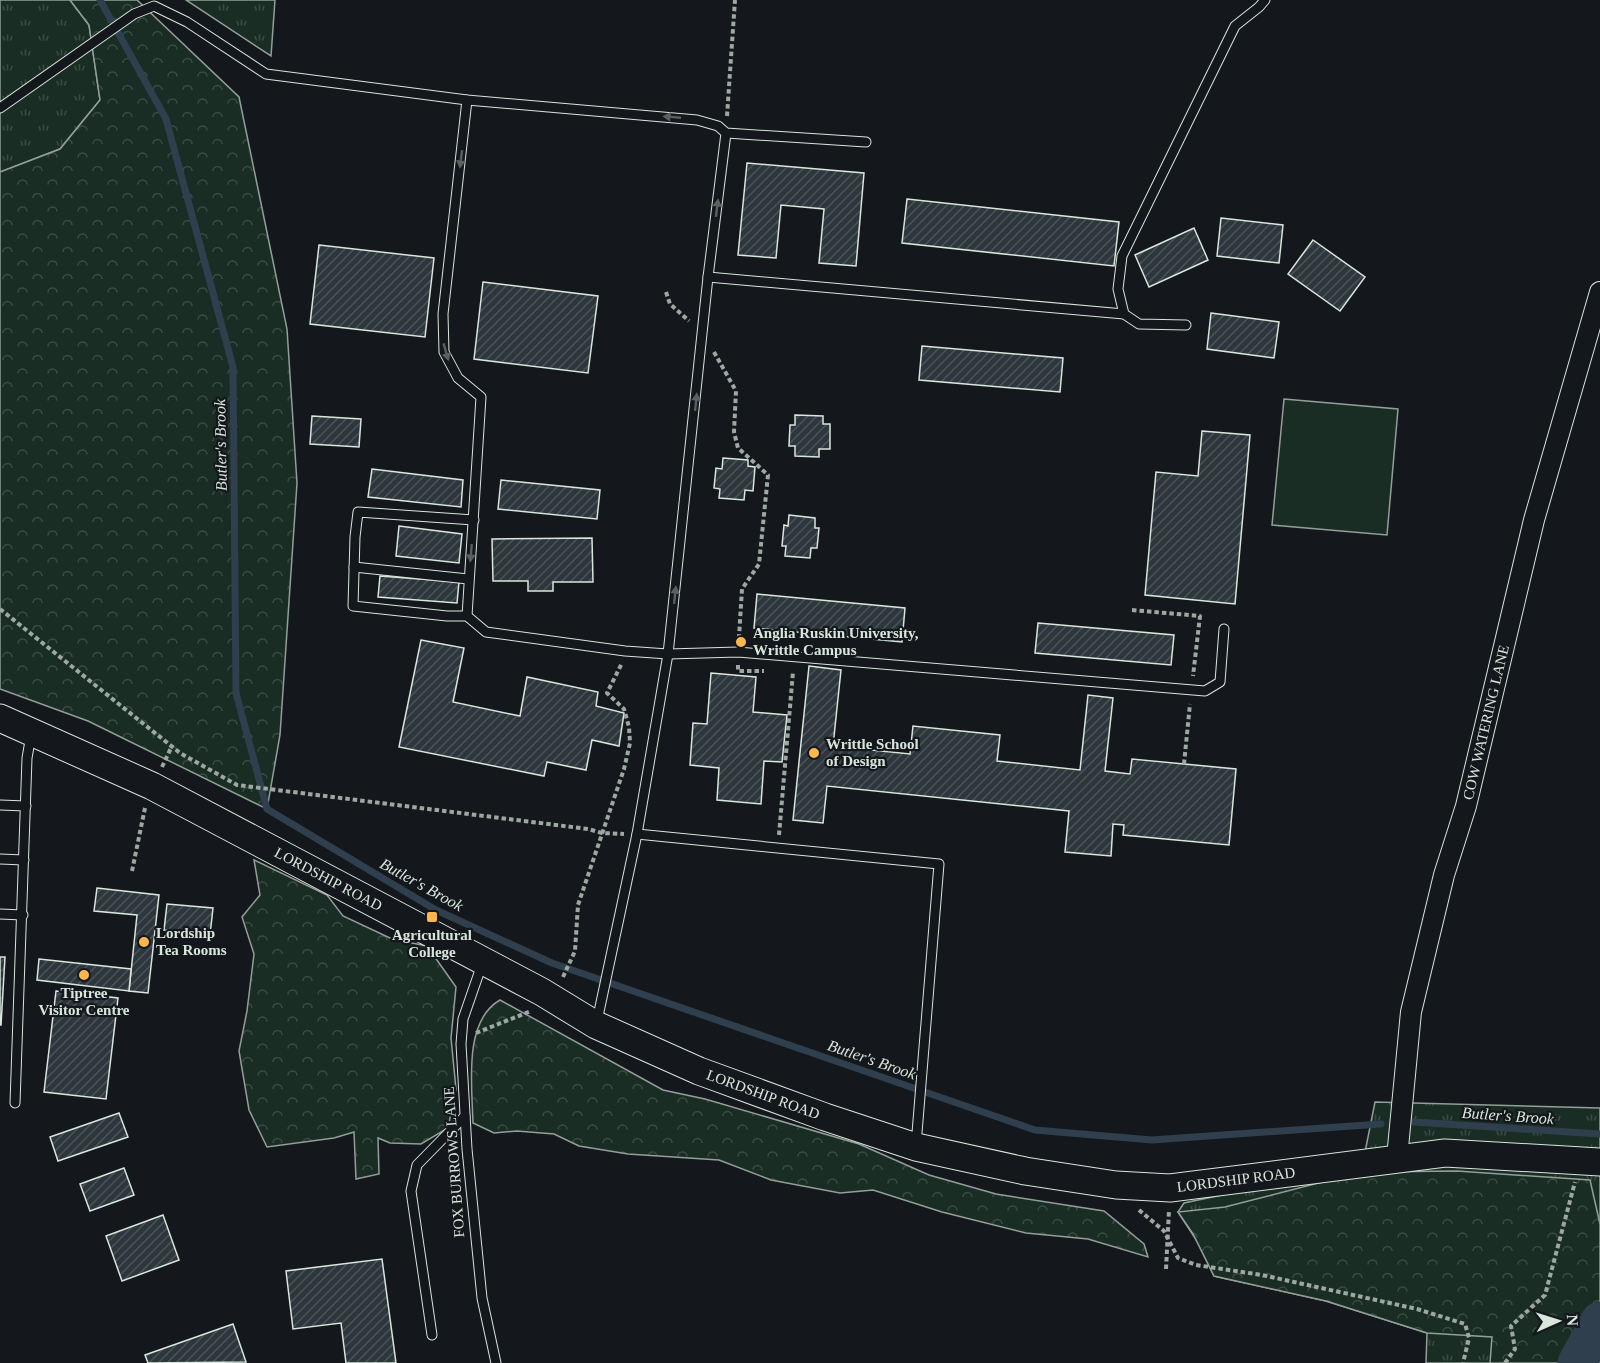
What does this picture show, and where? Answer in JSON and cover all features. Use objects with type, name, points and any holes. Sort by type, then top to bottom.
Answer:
[{"type":"street","name":"COW WATERING LANE","points":[[1397,1158],[1411,1012],[1444,875],[1466,806],[1534,520],[1600,292]]},
{"type":"street","name":"LORDSHIP ROAD","points":[[0,718],[152,786],[542,992],[596,1025],[699,1071],[916,1147],[1025,1172],[1116,1185],[1170,1188],[1445,1153],[1588,1162]]},
{"type":"lane","points":[[1124,314],[1118,289],[1122,256],[1235,26],[1265,0]]},
{"type":"lane","points":[[0,108],[127,19],[154,6],[187,22],[266,74],[467,100],[697,120],[718,126],[726,134],[866,142]]},
{"type":"lane","points":[[467,100],[443,314],[444,352],[458,378],[481,397],[467,616]]},
{"type":"lane","points":[[596,1025],[637,834],[668,654],[708,277],[726,134]]},
{"type":"lane","points":[[708,277],[1124,314],[1139,324],[1186,325]]},
{"type":"lane","points":[[474,520],[358,512],[353,606],[467,616],[486,632],[625,651],[668,654],[738,652],[1205,691],[1220,682],[1224,629]]},
{"type":"lane","points":[[354,567],[468,579]]},
{"type":"lane","points":[[15,1103],[27,758],[32,733]]},
{"type":"lane","points":[[0,805],[26,806]]},
{"type":"lane","points":[[637,834],[939,864],[916,1147]]},
{"type":"lane","points":[[0,859],[24,860]]},
{"type":"lane","points":[[0,914],[22,915]]},
{"type":"lane","name":"FOX BURROWS LANE","points":[[485,962],[480,969],[463,1019],[461,1044],[465,1116],[482,1298],[496,1363]]},
{"type":"lane","points":[[432,1335],[411,1191],[417,1165],[465,1116]]},
{"type":"path","points":[[726,134],[735,0]]},
{"type":"path","points":[[666,292],[670,304],[702,332],[736,392],[734,432],[738,448],[768,475],[759,564],[742,589],[738,671],[771,671]]},
{"type":"path","points":[[0,609],[180,753],[237,785],[588,829],[602,833],[637,834]]},
{"type":"path","points":[[1132,610],[1200,616],[1184,764]]},
{"type":"path","points":[[563,976],[575,951],[578,905],[624,769],[630,743],[624,709],[607,693],[622,666],[625,651]]},
{"type":"path","points":[[778,848],[793,672],[797,657]]},
{"type":"path","points":[[782,671],[793,672]]},
{"type":"path","points":[[474,1022],[474,1034],[534,1010],[524,1005]]},
{"type":"path","points":[[1506,1363],[1515,1349],[1511,1326],[1545,1294],[1578,1172],[1588,1162]]},
{"type":"path","points":[[1116,1185],[1129,1201],[1164,1231],[1178,1258],[1196,1265],[1262,1275],[1417,1309],[1465,1324],[1469,1338],[1462,1363]]},
{"type":"path","points":[[1166,1269],[1170,1188]]},
{"type":"green space","points":[[0,0],[70,0],[89,25],[100,100],[60,149],[0,172]]},
{"type":"green space","points":[[70,0],[137,0],[239,97],[287,329],[297,483],[280,735],[267,809],[88,721],[0,689],[0,172],[60,149],[100,100],[89,25]]},
{"type":"green space","points":[[186,0],[275,0],[271,56]]},
{"type":"green space","points":[[1284,399],[1398,409],[1387,535],[1272,525]]},
{"type":"green space","points":[[254,860],[327,895],[343,916],[392,939],[427,946],[456,987],[451,1038],[456,1089],[448,1128],[421,1144],[390,1143],[378,1138],[379,1174],[356,1179],[354,1132],[334,1138],[267,1147],[249,1110],[239,1051],[254,954],[242,917],[260,895]]},
{"type":"green space","points":[[500,1000],[663,1090],[705,1099],[859,1144],[929,1175],[996,1194],[1104,1211],[1144,1244],[1148,1257],[1088,1239],[1026,1233],[942,1212],[873,1190],[840,1193],[771,1180],[719,1160],[628,1154],[579,1146],[554,1134],[517,1131],[494,1133],[473,1123],[471,1073],[475,1038],[480,1023],[488,1010]]},
{"type":"green space","points":[[1375,1102],[1600,1108],[1600,1363],[1426,1363],[1427,1333],[1326,1301],[1214,1276],[1197,1241],[1178,1212],[1184,1203],[1288,1181],[1361,1172]]},
{"type":"green space","points":[[1457,1171],[1590,1180],[1600,1224],[1600,1363],[1490,1363],[1492,1337],[1427,1333],[1326,1301],[1214,1276],[1193,1234],[1178,1212],[1225,1207],[1361,1172]]},
{"type":"building","points":[[747,163],[864,173],[856,266],[819,263],[824,209],[781,205],[776,258],[738,255]]},
{"type":"building","points":[[907,199],[1119,222],[1114,266],[902,243]]},
{"type":"building","points":[[1221,218],[1283,225],[1279,263],[1217,256]]},
{"type":"building","points":[[1194,228],[1208,260],[1149,287],[1135,255]]},
{"type":"building","points":[[1313,240],[1365,277],[1340,311],[1288,274]]},
{"type":"building","points":[[319,245],[434,258],[425,337],[310,324]]},
{"type":"building","points":[[483,282],[598,296],[588,373],[474,359]]},
{"type":"building","points":[[1211,313],[1279,322],[1274,358],[1207,349]]},
{"type":"building","points":[[922,346],[1063,358],[1060,392],[919,380]]},
{"type":"building","points":[[795,415],[823,416],[823,424],[830,424],[830,449],[819,449],[819,457],[795,456],[795,446],[789,446],[790,425],[795,425]]},
{"type":"building","points":[[312,416],[361,419],[359,447],[310,444]]},
{"type":"building","points":[[1202,431],[1250,435],[1235,604],[1145,595],[1156,472],[1198,476]]},
{"type":"building","points":[[723,458],[748,460],[748,466],[755,467],[753,491],[745,490],[744,500],[719,498],[720,489],[714,488],[716,468],[722,469]]},
{"type":"building","points":[[372,469],[463,480],[461,507],[368,497]]},
{"type":"building","points":[[501,480],[600,490],[597,519],[498,509]]},
{"type":"building","points":[[789,515],[815,518],[815,528],[819,528],[817,548],[811,548],[810,558],[785,556],[786,546],[782,546],[784,525],[788,526]]},
{"type":"building","points":[[399,526],[462,534],[459,563],[396,556]]},
{"type":"building","points":[[592,538],[593,582],[553,582],[553,591],[528,591],[528,581],[493,581],[492,539]]},
{"type":"building","points":[[380,576],[459,582],[457,603],[378,597]]},
{"type":"building","points":[[757,594],[905,608],[902,642],[754,628]]},
{"type":"building","points":[[1038,623],[1174,635],[1171,665],[1035,653]]},
{"type":"building","points":[[421,640],[464,648],[453,702],[520,716],[527,677],[598,692],[596,706],[624,713],[619,746],[592,740],[586,770],[547,762],[544,776],[399,747]]},
{"type":"building","points":[[809,666],[841,670],[833,746],[910,754],[913,726],[1000,735],[997,761],[1080,770],[1088,695],[1113,698],[1105,771],[1130,774],[1132,759],[1236,769],[1229,845],[1123,835],[1124,825],[1113,824],[1111,856],[1065,852],[1069,811],[827,786],[823,823],[793,820]]},
{"type":"building","points":[[711,673],[756,677],[753,712],[787,715],[782,762],[764,761],[761,804],[717,800],[719,768],[690,765],[693,723],[707,724]]},
{"type":"building","name":"Lordship Tea Rooms","points":[[97,888],[159,895],[148,993],[129,991],[137,915],[94,911]]},
{"type":"building","points":[[167,904],[213,908],[210,935],[164,930]]},
{"type":"building","points":[[0,957],[5,957],[1,1025],[0,1025]]},
{"type":"building","name":"Tiptree Visitor Centre","points":[[39,959],[131,969],[129,991],[37,980]]},
{"type":"building","points":[[56,991],[118,998],[106,1099],[44,1092]]},
{"type":"building","points":[[119,1113],[128,1137],[58,1161],[50,1137]]},
{"type":"building","points":[[124,1168],[134,1195],[90,1211],[80,1184]]},
{"type":"building","points":[[163,1215],[179,1260],[122,1281],[106,1236]]},
{"type":"building","points":[[382,1259],[396,1363],[346,1363],[341,1323],[293,1329],[286,1271]]},
{"type":"building","points":[[233,1324],[246,1362],[148,1363],[145,1355]]},
{"type":"waterway","name":"Butler's Brook","points":[[100,0],[166,119],[233,367],[236,693],[267,809],[436,910],[552,963],[1035,1130],[1152,1140],[1381,1124]]},
{"type":"waterway","name":"Butler's Brook","points":[[1414,1122],[1600,1134]]},
{"type":"waterway","points":[[1577,1363],[1600,1321]]},
{"type":"place","name":"Anglia Ruskin University, Writtle Campus","points":[[741,642]]},
{"type":"place","name":"Writtle School of Design","points":[[814,753]]},
{"type":"place","name":"Agricultural College","points":[[432,917]]},
{"type":"place","name":"Lordship Tea Rooms","points":[[144,942]]},
{"type":"place","name":"Tiptree Visitor Centre","points":[[84,975]]}]
